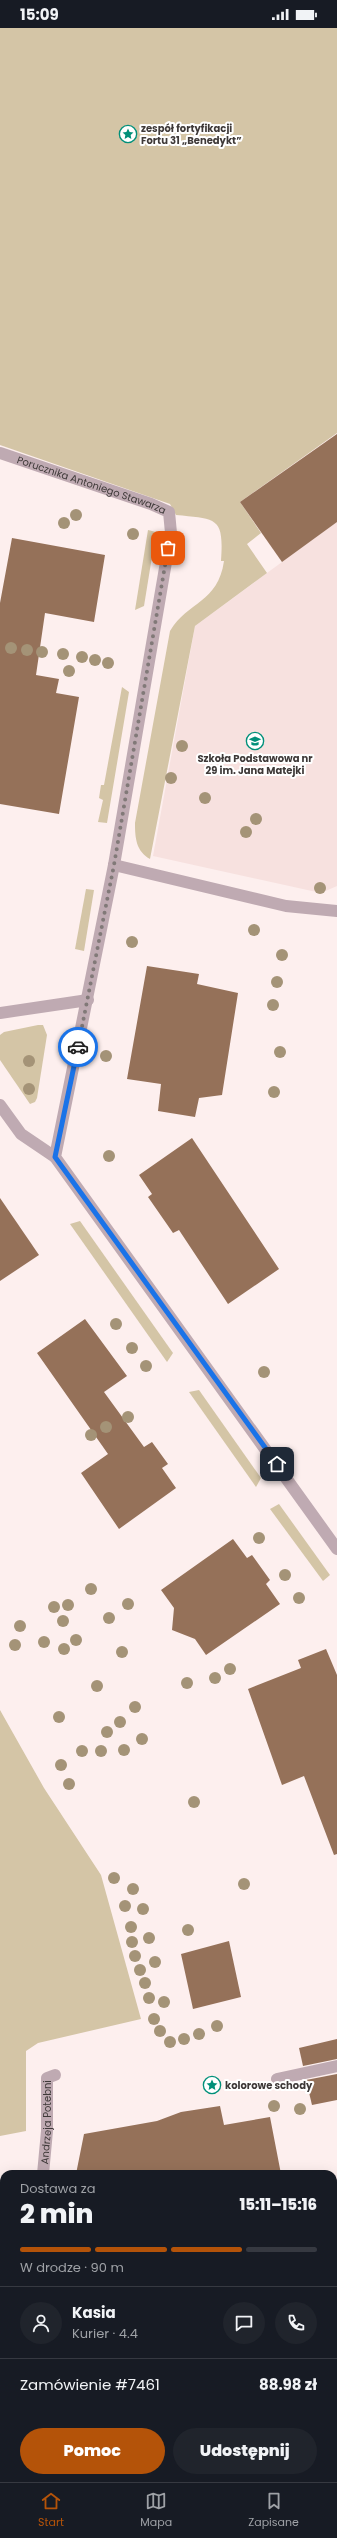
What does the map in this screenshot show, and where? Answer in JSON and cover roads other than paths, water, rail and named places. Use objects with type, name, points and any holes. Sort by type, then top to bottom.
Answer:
[{"type":"street","name":"Porucznika Antoniego Stawarza","points":[[0,452],[169,512],[170,533],[114,865],[88,1000],[55,1157]]},
{"type":"street","points":[[114,865],[286,906],[337,911]]},
{"type":"street","points":[[0,1013],[88,1000]]},
{"type":"street","points":[[0,1106],[21,1134],[55,1157],[337,1549]]},
{"type":"street","points":[[277,2079],[337,2066]]},
{"type":"street","name":"Andrzeja Potebni","points":[[43,2170],[47,2131],[47,2078],[55,2075]]},
{"type":"place","name":"zespół fortyfikacji Fortu 31 „Benedykt”","points":[[128,134]]},
{"type":"place","name":"Szkoła Podstawowa nr 29 im. Jana Matejki","points":[[255,741]]},
{"type":"place","name":"kolorowe schody","points":[[212,2085]]}]
